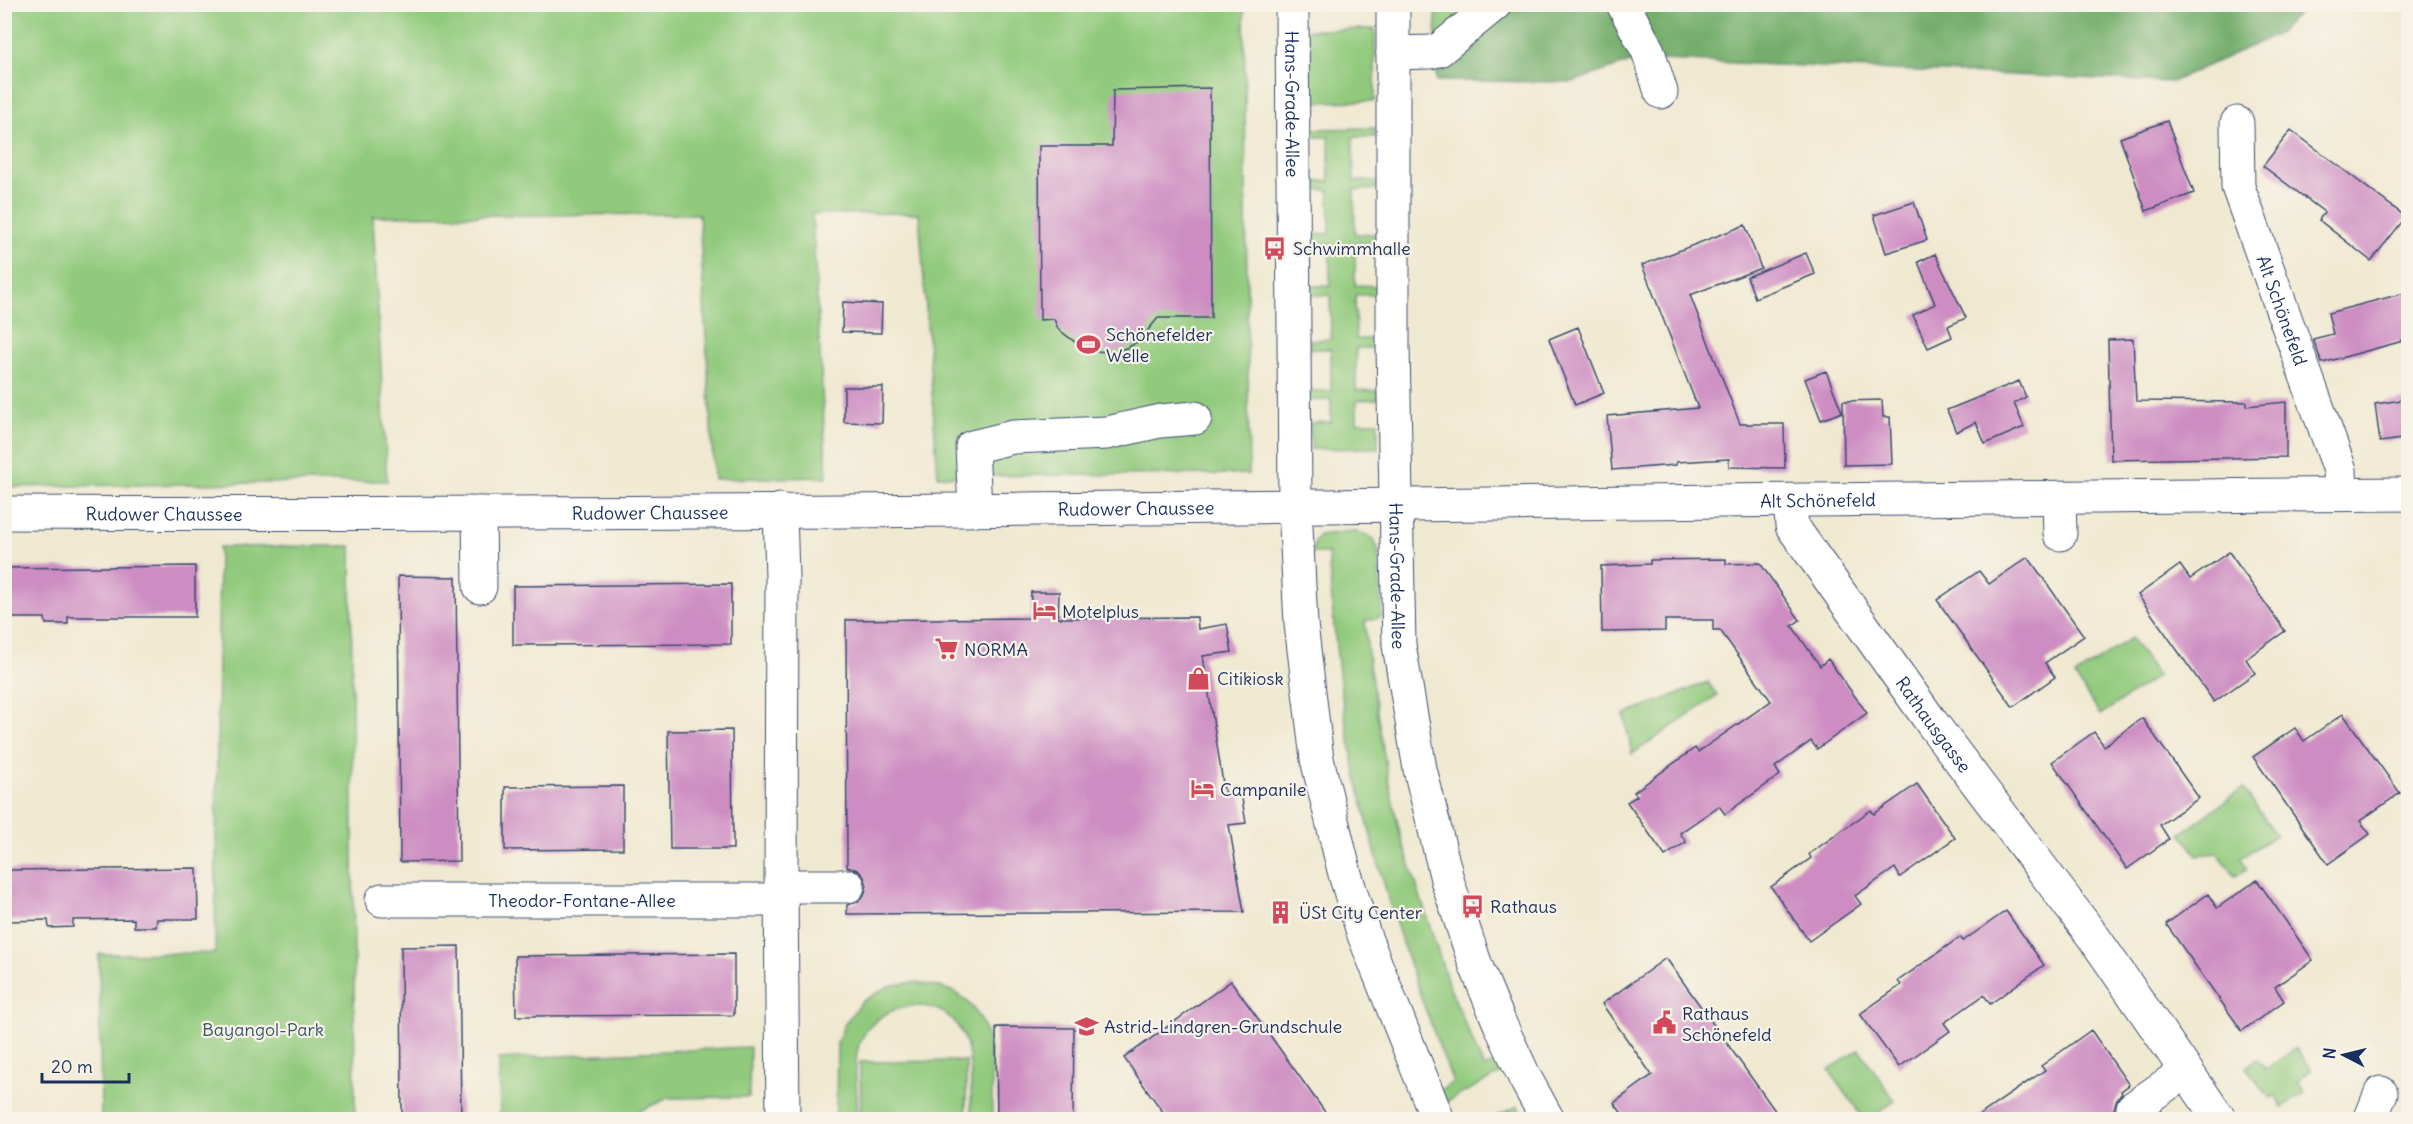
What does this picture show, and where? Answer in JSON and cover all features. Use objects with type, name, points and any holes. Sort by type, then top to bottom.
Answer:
[{"type":"street","name":"Hans-Grade-Allee","points":[[1292,4],[1295,507],[1301,624],[1317,759],[1345,874],[1364,935],[1438,1119]]},
{"type":"street","name":"Hans-Grade-Allee","points":[[1393,4],[1395,506],[1399,645],[1420,769],[1448,883],[1476,966],[1525,1078],[1548,1119]]},
{"type":"street","points":[[1393,53],[1439,50],[1495,4]]},
{"type":"street","points":[[1623,4],[1648,51],[1661,93]]},
{"type":"street","name":"Alt Schönefeld","points":[[2237,123],[2238,187],[2340,470],[2341,494]]},
{"type":"street","points":[[975,509],[972,447],[1013,437],[1107,433],[1160,421],[1195,418]]},
{"type":"street","name":"Alt Schönefeld","points":[[1295,507],[2409,494]]},
{"type":"street","points":[[2059,498],[2060,534]]},
{"type":"street","name":"Rathausgasse","points":[[1790,502],[1792,526],[1932,723],[2095,939],[2220,1119]]},
{"type":"street","name":"Rudower Chaussee","points":[[4,513],[479,513],[1295,507]]},
{"type":"street","points":[[780,510],[783,1119]]},
{"type":"street","points":[[479,513],[480,587]]},
{"type":"street","name":"Theodor-Fontane-Allee","points":[[382,900],[781,893],[848,886]]},
{"type":"street","points":[[2133,1107],[2186,1071]]},
{"type":"green space","points":[[4,5],[1244,5],[1249,474],[938,476],[919,213],[812,214],[827,477],[714,479],[699,214],[373,216],[387,481],[5,487]]},
{"type":"green space","points":[[1436,5],[1519,5],[1436,65]]},
{"type":"green space","points":[[1519,5],[2306,5],[2278,34],[2172,82],[1639,59],[1573,82],[1436,81],[1436,65]]},
{"type":"green space","points":[[1375,29],[1375,101],[1307,102],[1306,30]]},
{"type":"green space","points":[[1375,128],[1375,137],[1353,137],[1354,181],[1376,181],[1376,189],[1354,190],[1355,234],[1377,234],[1377,242],[1355,243],[1355,285],[1377,286],[1377,294],[1355,295],[1356,339],[1378,339],[1378,348],[1356,348],[1356,390],[1378,391],[1378,399],[1357,400],[1357,422],[1378,422],[1378,448],[1311,449],[1310,423],[1331,422],[1331,400],[1310,400],[1310,391],[1331,391],[1331,349],[1310,349],[1309,340],[1331,339],[1330,295],[1309,295],[1309,286],[1330,286],[1330,243],[1308,243],[1308,234],[1330,234],[1329,190],[1308,190],[1308,181],[1329,181],[1329,137],[1308,137],[1308,129]]},
{"type":"green space","points":[[1353,531],[1368,536],[1378,549],[1382,617],[1365,621],[1369,664],[1388,779],[1400,834],[1448,983],[1484,1068],[1499,1061],[1505,1071],[1446,1102],[1440,1091],[1453,1082],[1392,910],[1357,779],[1341,689],[1328,553],[1312,553],[1315,540],[1319,535]]},
{"type":"green space","name":"Bayangol-Park","points":[[351,546],[355,1119],[101,1119],[99,954],[215,953],[219,547]]},
{"type":"green space","points":[[2131,638],[2158,676],[2100,715],[2075,676]]},
{"type":"green space","points":[[1708,682],[1717,696],[1632,754],[1624,715]]},
{"type":"green space","points":[[2243,788],[2276,835],[2241,858],[2247,869],[2235,876],[2218,853],[2197,855],[2181,834]]},
{"type":"green space","points":[[913,982],[954,992],[969,1003],[979,1016],[990,1049],[992,1119],[971,1119],[969,1058],[964,1038],[955,1023],[943,1012],[928,1007],[912,1006],[897,1009],[882,1016],[869,1028],[860,1042],[856,1059],[858,1119],[836,1119],[837,1043],[844,1025],[861,1002],[889,986]]},
{"type":"green space","points":[[750,1047],[749,1097],[668,1098],[631,1115],[500,1115],[499,1059]]},
{"type":"green space","points":[[2296,1048],[2311,1070],[2298,1081],[2305,1092],[2283,1107],[2276,1096],[2270,1098],[2246,1067],[2257,1059],[2266,1069]]},
{"type":"green space","points":[[1859,1049],[1895,1101],[1869,1119],[1864,1119],[1829,1070]]},
{"type":"green space","points":[[966,1061],[966,1119],[861,1119],[860,1062]]},
{"type":"green space","points":[[1518,1106],[1524,1117],[1521,1119],[1490,1119]]},
{"type":"building","name":"Schönefelder Welle","points":[[1210,88],[1211,318],[1158,318],[1140,340],[1129,347],[1114,352],[1091,351],[1058,329],[1054,319],[1040,320],[1039,146],[1112,146],[1113,90]]},
{"type":"building","points":[[2167,121],[2194,193],[2146,211],[2120,138]]},
{"type":"building","points":[[2291,130],[2406,217],[2371,261],[2319,220],[2324,212],[2263,166]]},
{"type":"building","points":[[1914,202],[1927,240],[1886,253],[1874,215]]},
{"type":"building","points":[[1745,225],[1761,268],[1690,295],[1740,424],[1784,424],[1785,468],[1729,467],[1729,459],[1676,462],[1676,465],[1612,470],[1607,416],[1698,408],[1642,265]]},
{"type":"building","points":[[1806,253],[1815,274],[1755,298],[1747,277]]},
{"type":"building","points":[[1935,254],[1966,318],[1948,326],[1952,337],[1928,348],[1913,315],[1935,304],[1918,262]]},
{"type":"building","points":[[2409,292],[2409,338],[2322,363],[2313,339],[2333,334],[2328,313]]},
{"type":"building","points":[[843,302],[882,304],[881,333],[842,332]]},
{"type":"building","points":[[1578,327],[1604,393],[1575,405],[1549,339]]},
{"type":"building","points":[[2133,339],[2136,401],[2247,402],[2247,406],[2286,402],[2286,457],[2111,460],[2108,340]]},
{"type":"building","points":[[1826,371],[1842,412],[1821,420],[1805,379]]},
{"type":"building","points":[[2019,381],[2026,397],[2014,403],[2024,427],[1985,444],[1976,422],[1956,432],[1947,410]]},
{"type":"building","points":[[844,387],[883,387],[882,423],[844,422]]},
{"type":"building","points":[[2409,399],[2409,438],[2380,442],[2375,404]]},
{"type":"building","points":[[1882,400],[1883,417],[1890,417],[1892,464],[1844,465],[1843,401]]},
{"type":"building","points":[[2229,552],[2285,631],[2246,659],[2255,673],[2214,702],[2138,595],[2180,565],[2190,579]]},
{"type":"building","points":[[2028,557],[2084,636],[2045,663],[2055,677],[2013,707],[1937,600],[1979,571],[1989,584]]},
{"type":"building","points":[[1726,559],[1726,564],[1760,563],[1800,620],[1792,626],[1820,666],[1828,659],[1867,713],[1817,749],[1811,741],[1775,767],[1780,775],[1725,814],[1719,806],[1680,833],[1686,842],[1665,856],[1627,802],[1637,796],[1634,792],[1695,748],[1698,752],[1771,701],[1720,630],[1713,630],[1713,620],[1665,620],[1665,631],[1602,632],[1601,566],[1650,564],[1650,560]]},
{"type":"building","points":[[195,566],[195,617],[68,617],[68,624],[46,624],[45,618],[5,618],[5,568]]},
{"type":"building","points":[[398,576],[456,577],[459,861],[400,862]]},
{"type":"building","points":[[731,584],[731,644],[513,645],[513,586]]},
{"type":"building","points":[[1031,592],[1059,592],[1058,618],[1197,617],[1198,629],[1227,624],[1232,652],[1203,656],[1225,796],[1241,793],[1246,823],[1229,825],[1244,912],[847,914],[847,905],[857,902],[864,896],[867,885],[858,870],[847,867],[846,620],[1030,618]]},
{"type":"building","points":[[2343,714],[2400,793],[2360,821],[2370,834],[2328,864],[2253,757],[2295,728],[2304,741]]},
{"type":"building","points":[[2142,718],[2199,798],[2160,825],[2169,839],[2127,869],[2052,762],[2094,732],[2104,746]]},
{"type":"building","points":[[732,730],[733,849],[670,849],[668,731]]},
{"type":"building","points":[[1917,784],[1955,838],[1900,877],[1895,868],[1855,896],[1861,904],[1809,941],[1771,887],[1811,858],[1809,854],[1871,810],[1874,814]]},
{"type":"building","points":[[623,786],[623,849],[505,850],[505,787]]},
{"type":"building","points":[[197,868],[198,919],[157,919],[156,927],[134,927],[134,919],[73,920],[73,927],[49,928],[48,920],[8,921],[8,870]]},
{"type":"building","points":[[2257,880],[2313,960],[2275,987],[2284,1001],[2242,1031],[2166,924],[2208,894],[2217,908]]},
{"type":"building","points":[[2006,911],[2044,965],[1990,1004],[1984,995],[1944,1023],[1950,1031],[1899,1067],[1860,1014],[1901,985],[1898,981],[1960,937],[1963,941]]},
{"type":"building","points":[[459,946],[461,1119],[402,1119],[401,947]]},
{"type":"building","points":[[734,954],[734,1015],[516,1016],[515,956]]},
{"type":"building","name":"Rathaus Schönefeld","points":[[1666,958],[1781,1119],[1626,1119],[1614,1103],[1652,1075],[1602,1004]]},
{"type":"building","points":[[1231,981],[1330,1119],[1168,1119],[1124,1058]]},
{"type":"building","points":[[996,1027],[1074,1028],[1073,1119],[997,1119]]},
{"type":"building","points":[[2091,1030],[2129,1085],[2121,1091],[2116,1101],[2114,1110],[2118,1119],[1974,1119],[2045,1070],[2041,1066]]},
{"type":"place","name":"Schwimmhalle","points":[[1275,248]]},
{"type":"place","name":"Schönefelder Welle","points":[[1088,344]]},
{"type":"place","name":"Motelplus","points":[[1044,611]]},
{"type":"place","name":"NORMA","points":[[946,649]]},
{"type":"place","name":"Citikiosk","points":[[1199,678]]},
{"type":"place","name":"Campanile","points":[[1202,789]]},
{"type":"place","name":"Rathaus","points":[[1472,906]]},
{"type":"place","name":"ÜSt City Center","points":[[1281,912]]},
{"type":"place","name":"Rathaus Schönefeld","points":[[1664,1023]]},
{"type":"place","name":"Astrid-Lindgren-Grundschule","points":[[1086,1026]]}]
